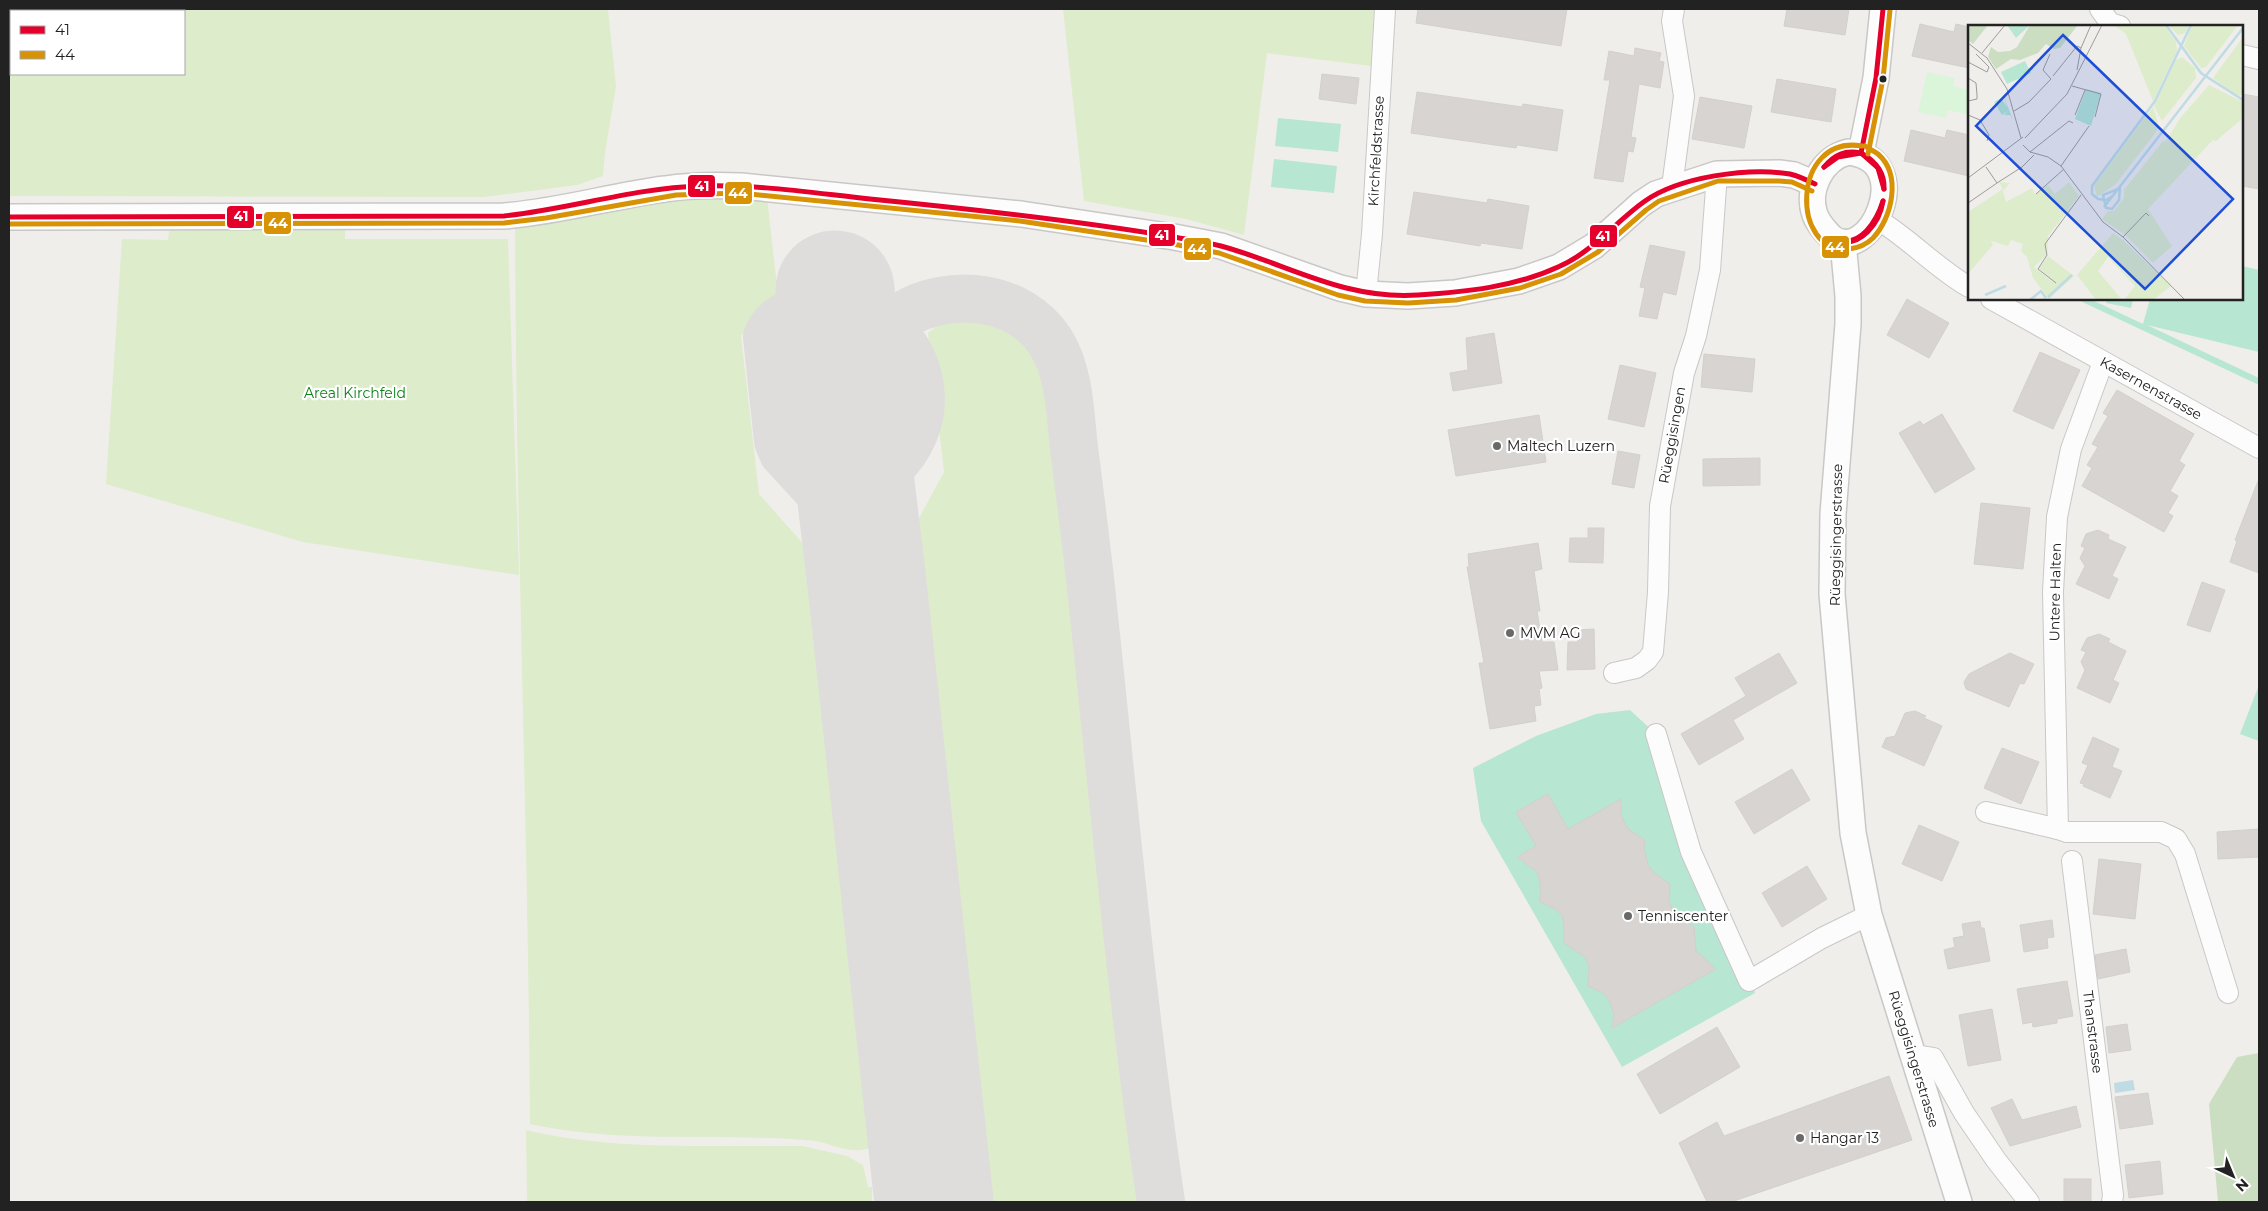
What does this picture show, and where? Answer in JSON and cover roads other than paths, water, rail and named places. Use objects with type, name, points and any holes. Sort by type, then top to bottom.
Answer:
[{"type":"street","name":"Kirchfeldstrasse","points":[[1366,294],[1372,234],[1385,9]]},
{"type":"street","points":[[1672,187],[1684,96],[1672,21],[1674,9]]},
{"type":"street","points":[[1861,153],[1876,78],[1883,9]]},
{"type":"street","points":[[2100,9],[2110,23],[2117,25]]},
{"type":"street","points":[[2243,55],[2259,59]]},
{"type":"street","points":[[1848,152],[1861,153],[1878,167],[1884,187],[1883,204],[1877,219],[1864,236],[1843,242],[1834,240],[1815,216],[1813,202],[1814,184],[1821,171],[1832,159],[1848,152]]},
{"type":"street","points":[[9,217],[504,216],[558,209],[666,188],[708,185],[741,186],[1021,214],[1114,230],[1174,237],[1221,246],[1340,288],[1366,294],[1408,296],[1455,293],[1527,278],[1559,267],[1594,246],[1641,204],[1672,187],[1717,174],[1778,172],[1794,175],[1814,184]]},
{"type":"street","name":"Rüeggisingen","points":[[1614,673],[1636,668],[1648,660],[1654,652],[1658,592],[1660,506],[1684,373],[1696,336],[1710,270],[1717,174]]},
{"type":"street","points":[[1877,219],[1897,231],[1947,274],[1968,286]]},
{"type":"street","name":"Rüeggisingerstrasse","points":[[1843,242],[1848,296],[1848,324],[1833,514],[1832,594],[1852,833],[1869,916],[1959,1202]]},
{"type":"street","name":"Kasernenstrasse","points":[[1993,300],[2259,448]]},
{"type":"street","name":"Untere Halten","points":[[2058,829],[2053,592],[2057,517],[2071,450],[2103,362]]},
{"type":"street","points":[[1656,734],[1691,852],[1749,981],[1822,938],[1869,916]]},
{"type":"street","points":[[1986,812],[2067,832],[2161,832],[2176,839],[2185,854],[2228,993]]},
{"type":"street","name":"Thanstrasse","points":[[2072,861],[2112,1186],[2112,1202]]},
{"type":"street","points":[[1913,1055],[1933,1058],[1964,1113],[1996,1160],[2030,1202]]},
{"type":"water","points":[[2133,1080],[2135,1090],[2115,1093],[2114,1083]]},
{"type":"place","name":"Maltech Luzern","points":[[1497,446]]},
{"type":"place","name":"MVM AG","points":[[1510,633]]},
{"type":"place","name":"Tenniscenter","points":[[1628,916]]},
{"type":"place","name":"Hangar 13","points":[[1800,1138]]},
{"type":"park label","name":"Areal Kirchfeld","points":[[355,393]]}]
